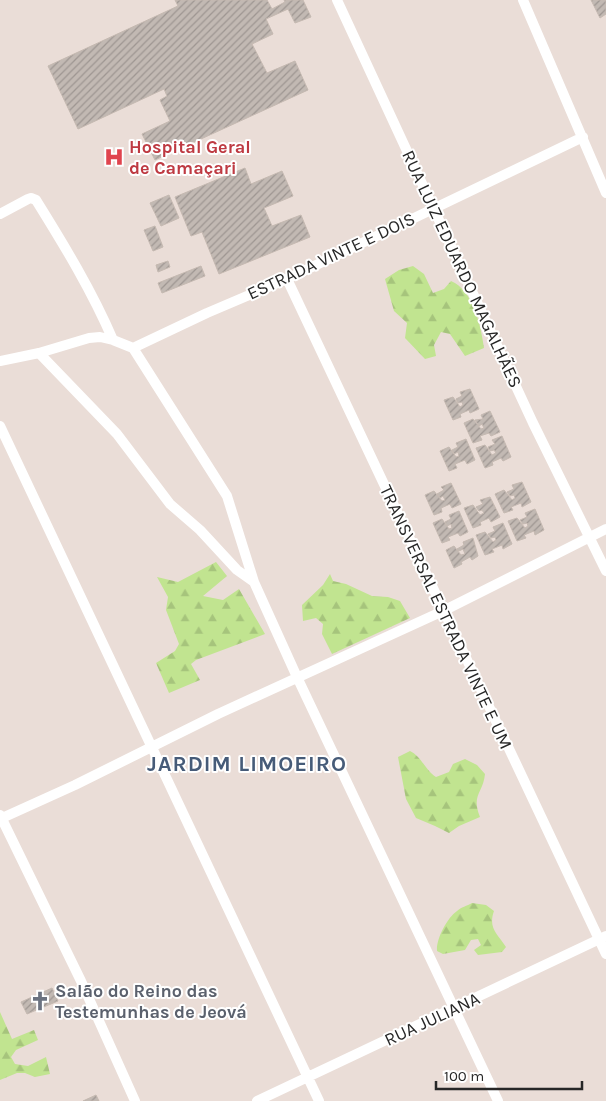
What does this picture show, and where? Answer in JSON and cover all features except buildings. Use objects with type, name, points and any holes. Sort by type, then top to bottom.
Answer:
[{"type":"street","name":"RUA LUIZ EDUARDO MAGALHÃES","points":[[337,0],[533,424],[606,571]]},
{"type":"street","points":[[523,0],[606,193]]},
{"type":"street","name":"ESTRADA VINTE E DOIS","points":[[133,348],[207,313],[287,279],[583,137]]},
{"type":"street","points":[[0,214],[28,199],[36,200],[81,277],[113,340]]},
{"type":"street","name":"TRANSVERSAL ESTRADA VINTE E UM","points":[[287,279],[443,611],[602,938],[606,954]]},
{"type":"street","points":[[0,361],[39,353],[89,338],[100,337],[133,348],[227,496],[254,582],[297,677],[498,1101]]},
{"type":"street","points":[[39,353],[117,434],[170,504],[200,530],[237,570],[254,582]]},
{"type":"street","points":[[0,426],[318,1101]]},
{"type":"street","points":[[135,1101],[81,981],[0,818],[75,785],[297,677],[443,611],[606,529]]},
{"type":"street","name":"RUA JULIANA","points":[[257,1101],[602,938]]},
{"type":"green space","points":[[413,266],[424,274],[433,293],[444,289],[451,281],[465,292],[475,310],[484,348],[465,356],[450,334],[441,332],[434,345],[436,356],[425,359],[405,338],[407,323],[394,311],[385,279],[399,270]]},
{"type":"green space","points":[[216,562],[227,576],[203,596],[223,600],[239,589],[265,634],[196,660],[191,664],[200,680],[169,693],[156,663],[175,651],[179,644],[166,610],[168,597],[157,577],[178,582]]},
{"type":"green space","points":[[330,574],[333,581],[346,584],[372,596],[388,597],[400,601],[410,618],[332,654],[322,634],[323,624],[316,618],[303,621],[302,605],[323,585]]},
{"type":"green space","points":[[410,751],[436,777],[449,772],[453,764],[465,759],[477,765],[485,774],[477,799],[480,817],[459,826],[449,833],[416,818],[406,799],[398,757]]},
{"type":"green space","points":[[472,903],[486,905],[494,911],[492,917],[493,926],[506,947],[502,952],[478,955],[474,950],[481,945],[478,939],[471,940],[465,950],[443,954],[437,951],[440,935],[453,914]]},
{"type":"green space","points":[[0,1012],[12,1039],[34,1030],[38,1040],[16,1050],[11,1057],[15,1064],[28,1066],[46,1057],[50,1074],[35,1077],[25,1073],[17,1073],[0,1080]]},
{"type":"place","name":"Hospital Geral de Camaçari","points":[[114,157]]},
{"type":"place","name":"Salão do Reino das Testemunhas de Jeová","points":[[40,1001]]},
{"type":"district","name":"JARDIM LIMOEIRO","points":[[247,764]]}]
